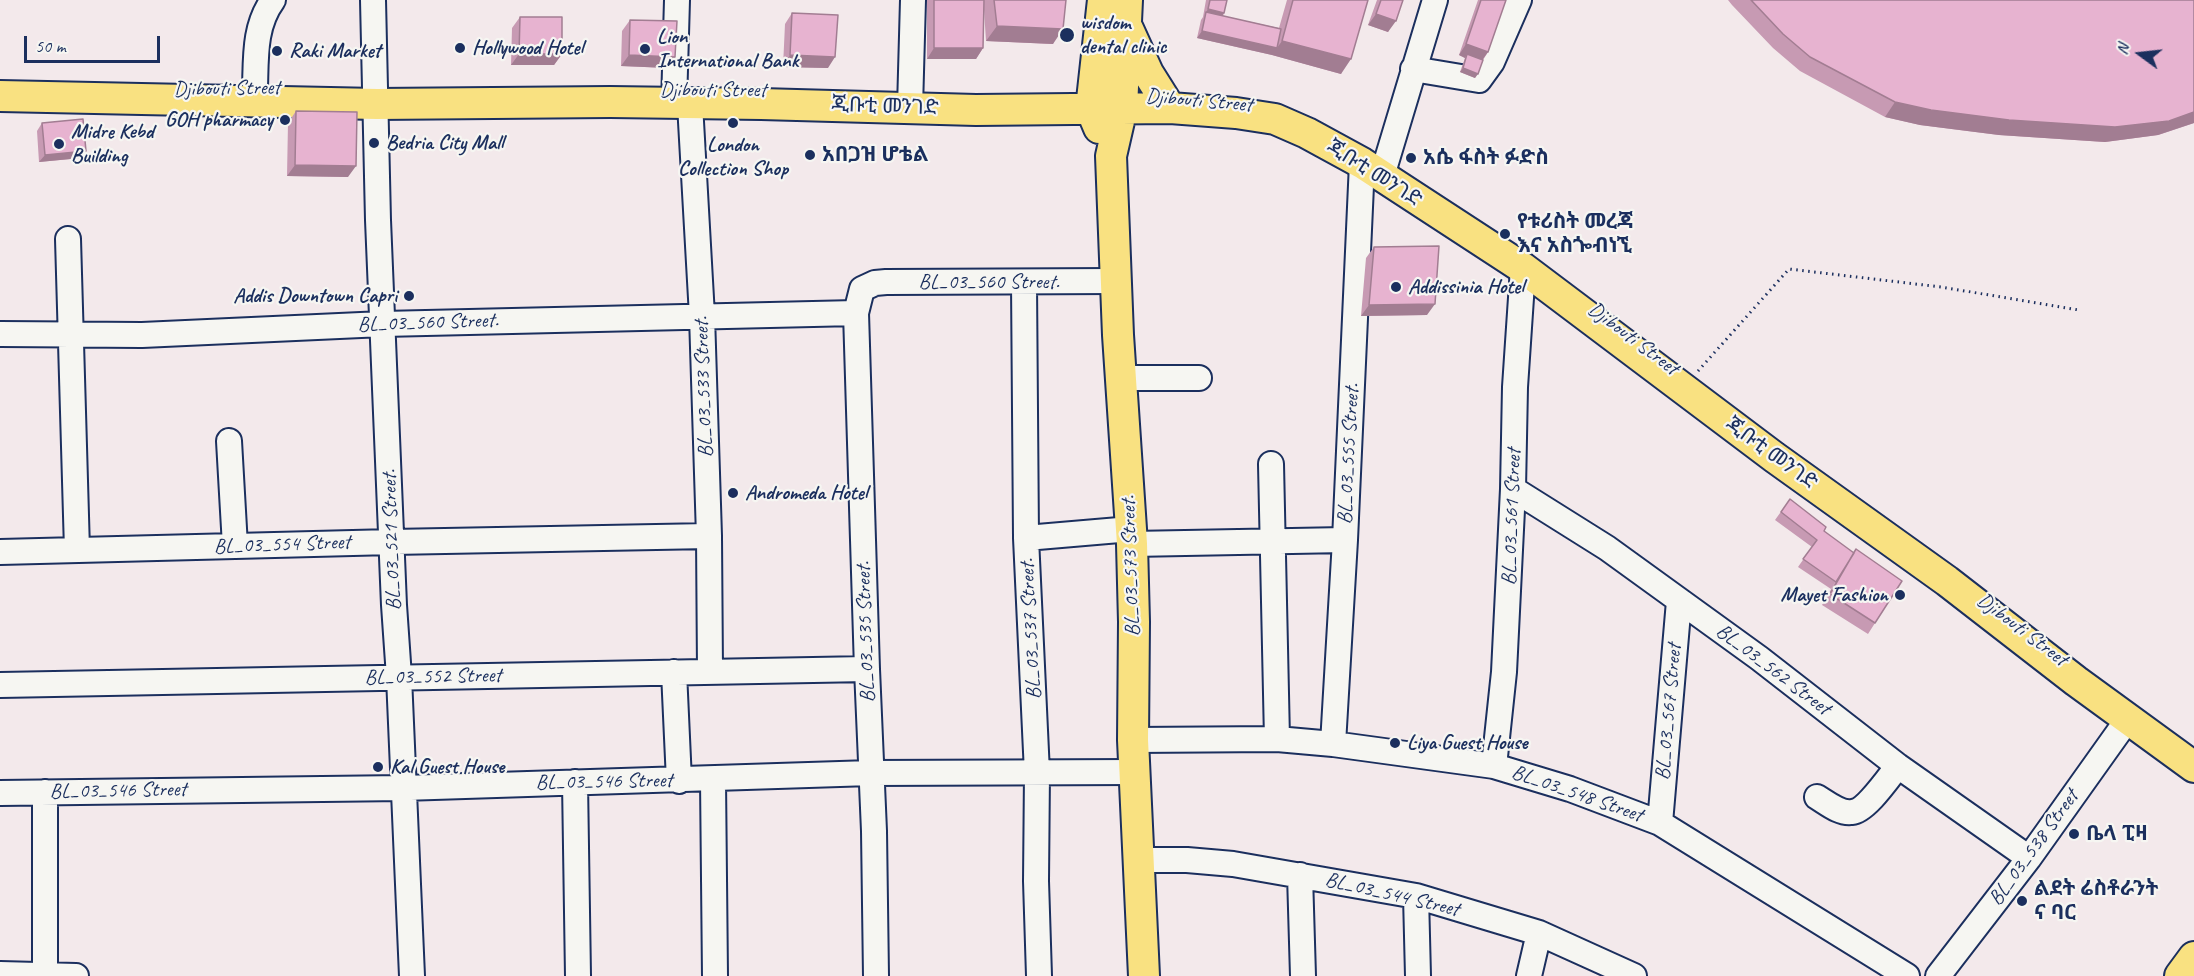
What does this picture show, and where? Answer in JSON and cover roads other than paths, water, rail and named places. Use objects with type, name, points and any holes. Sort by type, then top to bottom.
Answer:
[{"type":"main road","points":[[1103,0],[1098,45],[1073,104],[1111,156]]},
{"type":"main road","points":[[1111,156],[1123,102],[1126,11]]},
{"type":"main road","points":[[1126,11],[1141,60],[1166,102]]},
{"type":"main road","name":"Djibouti Street","points":[[0,86],[156,90],[255,88],[376,96]]},
{"type":"main road","name":"Djibouti Street","points":[[680,99],[778,90],[910,102],[1073,104]]},
{"type":"main road","name":"Djibouti Street","points":[[0,96],[376,96]]},
{"type":"main road","points":[[376,96],[599,102],[680,99]]},
{"type":"main road","name":"ጂቡቲ መንገድ","points":[[1073,104],[1166,102],[1275,119],[1373,164],[1523,268],[1774,457],[1947,581],[2194,767]]},
{"type":"main road","name":"BL_03_573 Street.","points":[[1111,156],[1131,536],[1134,622],[1133,740],[1144,976]]},
{"type":"main road","name":"Djibouti Street","points":[[1373,164],[1518,254],[2084,676],[2194,750]]},
{"type":"main road","points":[[2180,976],[2194,957]]},
{"type":"street","points":[[255,88],[256,38],[264,12],[273,0]]},
{"type":"street","name":"BL_03_521 Street.","points":[[373,0],[378,220],[412,976]]},
{"type":"street","name":"BL_03_533 Street.","points":[[677,0],[680,99],[702,316],[709,536],[710,671]]},
{"type":"street","points":[[910,102],[913,0]]},
{"type":"street","name":"BL_03_555 Street.","points":[[1332,744],[1373,164],[1413,69],[1435,0]]},
{"type":"street","points":[[1413,69],[1479,80],[1492,62],[1519,0]]},
{"type":"street","points":[[68,239],[78,550]]},
{"type":"street","name":"BL_03_561 Street","points":[[1494,766],[1504,672],[1514,489],[1515,387],[1523,268]]},
{"type":"street","name":"BL_03_560 Street.","points":[[862,289],[874,283],[886,282],[1116,281]]},
{"type":"street","name":"BL_03_537 Street.","points":[[1024,283],[1026,538],[1037,773],[1036,881],[1039,976]]},
{"type":"street","name":"BL_03_535 Street.","points":[[862,289],[856,313],[874,831],[876,976]]},
{"type":"street","name":"BL_03_560 Street.","points":[[0,334],[142,335],[383,324],[856,313]]},
{"type":"street","points":[[1121,378],[1199,378]]},
{"type":"street","points":[[229,441],[236,546]]},
{"type":"street","points":[[1271,464],[1277,740]]},
{"type":"street","name":"BL_03_562 Street","points":[[1514,489],[1607,548],[1759,658],[1898,766],[2029,858]]},
{"type":"street","name":"BL_03_554 Street","points":[[0,552],[709,536]]},
{"type":"street","points":[[1026,538],[1131,536],[1345,540]]},
{"type":"street","name":"BL_03_567 Street","points":[[1660,823],[1679,601]]},
{"type":"street","name":"BL_03_552 Street","points":[[0,685],[867,669]]},
{"type":"street","points":[[674,672],[679,781]]},
{"type":"street","name":"BL_03_538 Street","points":[[1938,976],[2029,858],[2128,719]]},
{"type":"street","name":"BL_03_548 Street","points":[[1133,740],[1277,740],[1332,744],[1494,766],[1580,793],[1660,823],[1907,976]]},
{"type":"street","points":[[1817,797],[1841,811],[1852,813],[1864,807],[1898,766]]},
{"type":"street","name":"BL_03_546 Street","points":[[0,793],[404,788],[712,780],[871,773],[1135,772]]},
{"type":"street","points":[[712,780],[715,976]]},
{"type":"street","points":[[575,782],[578,976]]},
{"type":"street","points":[[45,792],[45,975]]},
{"type":"street","name":"BL_03_544 Street","points":[[1140,860],[1186,860],[1233,864],[1416,896],[1539,933],[1634,976]]},
{"type":"street","points":[[1300,875],[1304,976]]},
{"type":"street","points":[[1416,896],[1418,976]]},
{"type":"street","points":[[1529,976],[1539,933]]},
{"type":"street","points":[[0,974],[76,976]]},
{"type":"place","name":"wisdom dental clinic","points":[[1067,35]]},
{"type":"place","name":"Hollywood Hotel","points":[[460,48]]},
{"type":"place","name":"Lion International Bank","points":[[645,49]]},
{"type":"place","name":"Raki Market","points":[[277,51]]},
{"type":"place","name":"GOH pharmacy","points":[[285,120]]},
{"type":"place","name":"London Collection Shop","points":[[733,123]]},
{"type":"place","name":"Bedria City Mall","points":[[374,143]]},
{"type":"place","name":"Midre Kebd Building","points":[[59,144]]},
{"type":"place","name":"አበጋዝ ሆቴል","points":[[810,155]]},
{"type":"place","name":"አሴ ፋስት ፉድስ","points":[[1411,158]]},
{"type":"place","name":"የቱሪስት መረጃ እና አስጐብነኚ","points":[[1505,234]]},
{"type":"place","name":"Addissinia Hotel","points":[[1396,287]]},
{"type":"place","name":"Addis Downtown Capri","points":[[409,296]]},
{"type":"place","name":"Andromeda Hotel","points":[[733,493]]},
{"type":"place","name":"Mayet Fashion","points":[[1900,595]]},
{"type":"place","name":"Liya Guest House","points":[[1395,743]]},
{"type":"place","name":"Kal Guest House","points":[[378,767]]},
{"type":"place","name":"ቤላ ፒዛ","points":[[2074,834]]},
{"type":"place","name":"ልደት ሬስቶራንት ና ባር","points":[[2022,901]]}]
